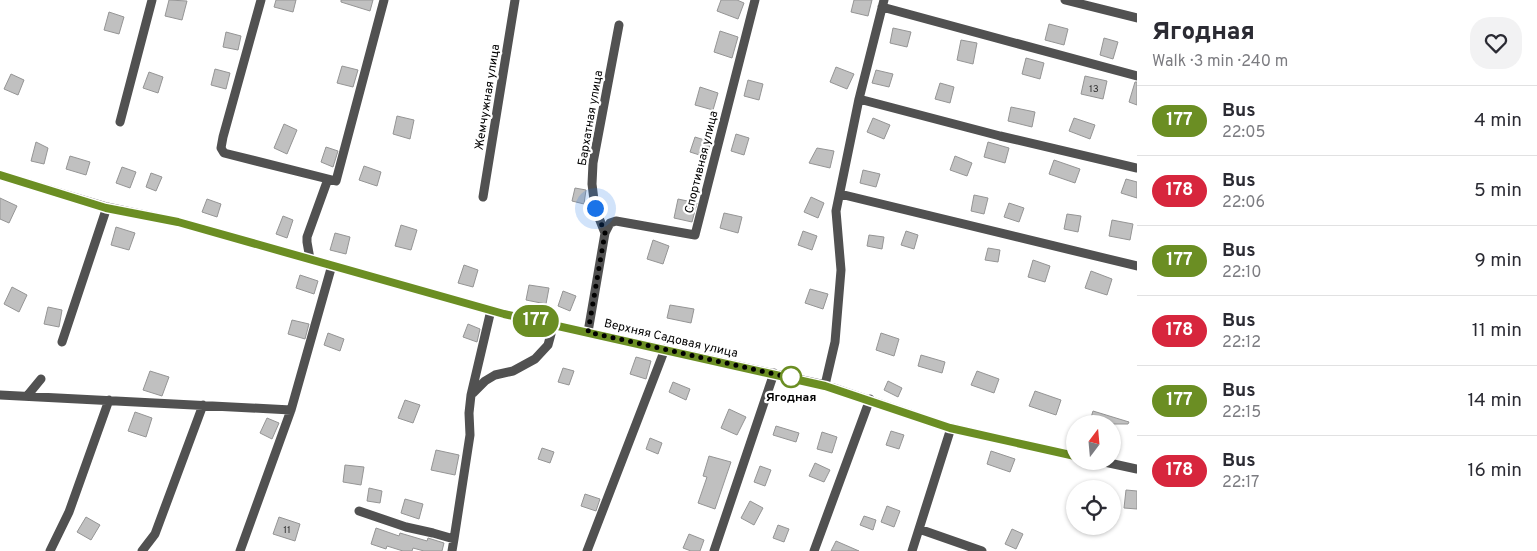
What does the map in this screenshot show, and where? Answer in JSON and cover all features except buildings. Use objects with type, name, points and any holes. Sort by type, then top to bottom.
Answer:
[{"type":"street","points":[[120,122],[152,0]]},
{"type":"street","points":[[260,0],[221,148],[224,153],[336,181],[384,0]]},
{"type":"street","name":"Жемчужная улица","points":[[483,197],[515,0]]},
{"type":"street","name":"Спортивная улица","points":[[605,233],[610,223],[616,221],[695,235],[755,0]]},
{"type":"street","points":[[1066,0],[1137,18]]},
{"type":"street","points":[[825,386],[838,322],[841,270],[836,211],[859,98],[883,4],[1137,76]]},
{"type":"street","name":"Бархатная улица","points":[[605,233],[595,208],[592,184],[619,26]]},
{"type":"street","points":[[859,98],[1000,136],[1137,168]]},
{"type":"street","name":"Верхняя Садовая улица","points":[[0,175],[106,208],[178,222],[491,310],[774,373],[870,400],[950,428],[1066,454]]},
{"type":"street","points":[[310,259],[307,237],[328,179]]},
{"type":"street","points":[[840,194],[1137,266]]},
{"type":"street","points":[[62,342],[106,208]]},
{"type":"street","points":[[588,332],[605,233]]},
{"type":"street","points":[[240,551],[291,410],[332,265]]},
{"type":"street","points":[[452,551],[470,435],[469,413],[471,395],[491,310]]},
{"type":"street","points":[[471,395],[485,381],[495,375],[519,369],[539,355],[548,345],[551,324]]},
{"type":"street","points":[[587,551],[665,349]]},
{"type":"street","points":[[714,551],[774,373]]},
{"type":"street","points":[[27,396],[41,379]]},
{"type":"street","points":[[0,395],[291,410]]},
{"type":"street","points":[[50,551],[69,512],[109,400]]},
{"type":"street","points":[[814,551],[870,400]]},
{"type":"street","points":[[142,551],[155,534],[203,405]]},
{"type":"street","points":[[912,551],[950,428]]},
{"type":"street","points":[[1121,466],[1137,470]]},
{"type":"street","points":[[359,511],[406,527],[454,540]]},
{"type":"street","points":[[919,529],[982,551]]},
{"type":"bus line","name":"177","points":[[0,175],[106,208],[178,222],[504,314],[774,373],[870,400],[950,428],[1066,454]]},
{"type":"place","name":"Ягодная","points":[[791,377]]},
{"type":"route","points":[[595,208],[605,233],[588,332],[791,377]]}]
